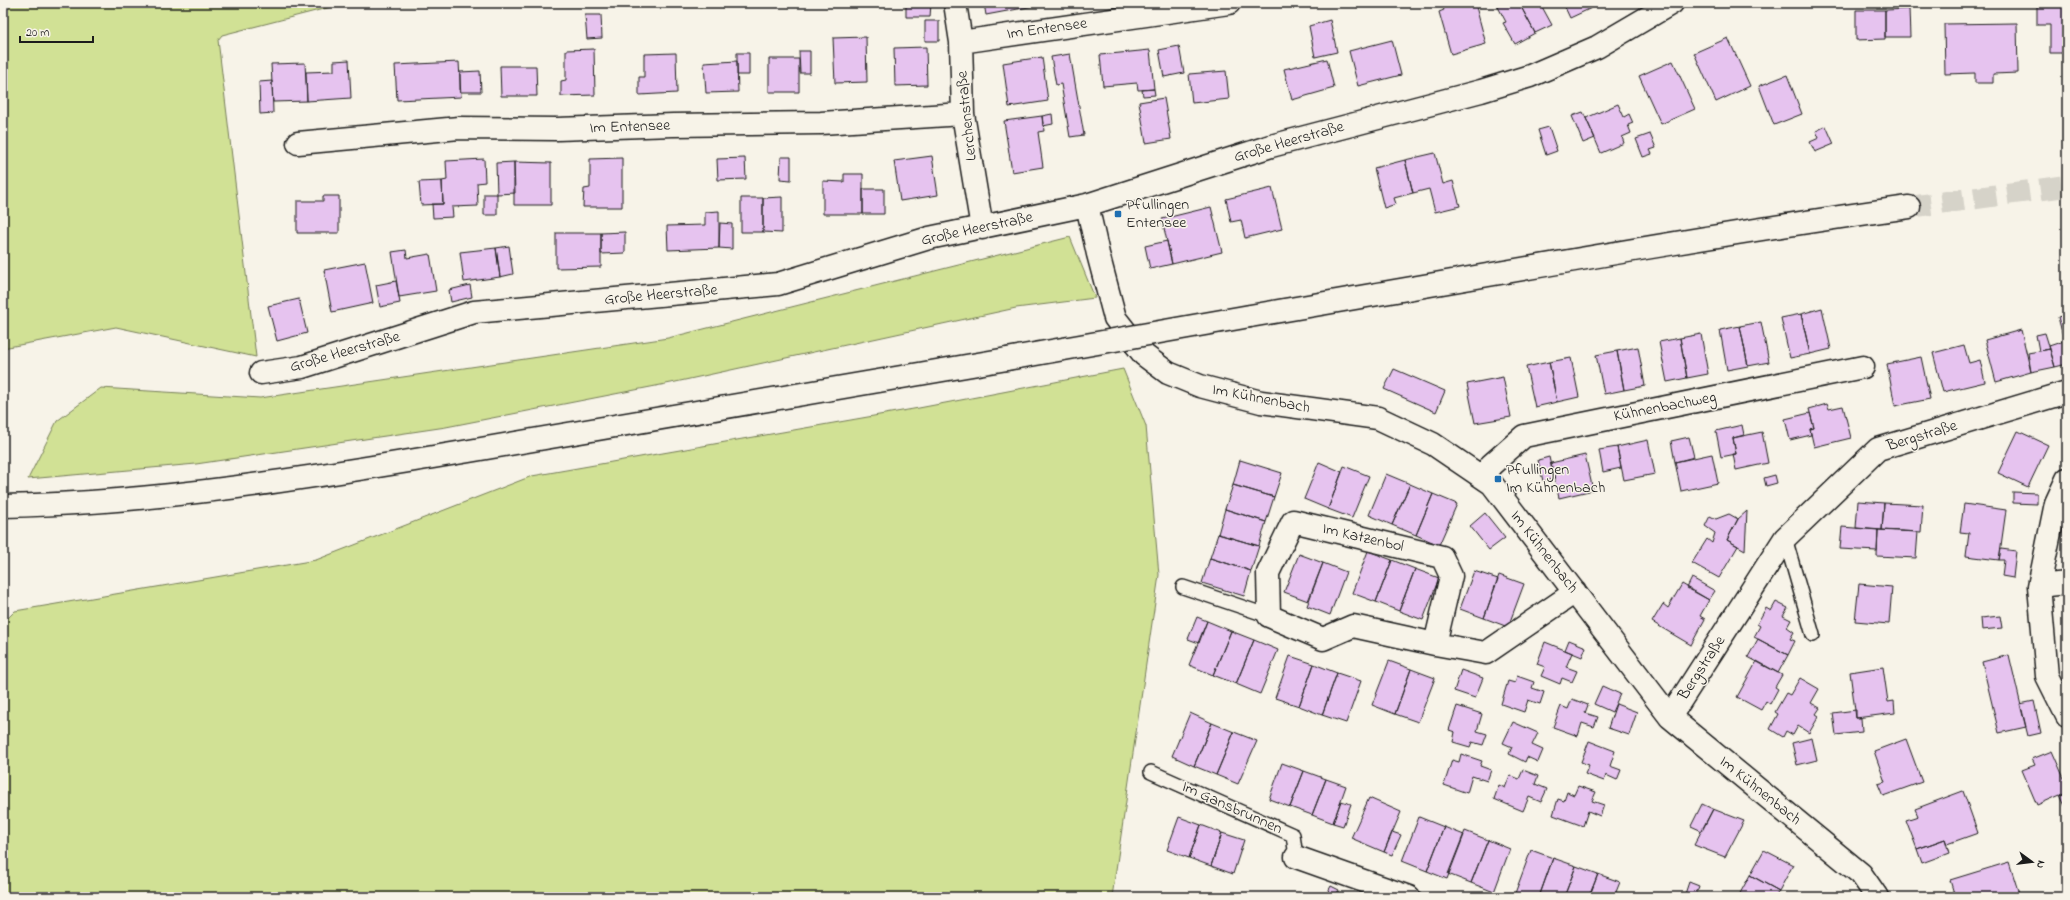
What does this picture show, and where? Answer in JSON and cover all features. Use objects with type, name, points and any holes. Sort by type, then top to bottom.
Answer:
[{"type":"street","name":"Lerchenstraße","points":[[955,3],[960,42],[963,114],[982,228]]},
{"type":"street","name":"Im Entensee","points":[[960,42],[1229,3]]},
{"type":"street","name":"Große Heerstraße","points":[[261,373],[302,367],[474,312],[778,284],[929,238],[1087,205],[1271,146],[1481,91],[1530,76],[1597,47],[1672,3]]},
{"type":"street","name":"Im Entensee","points":[[298,143],[459,128],[557,130],[673,125],[821,123],[963,114]]},
{"type":"street","name":"Im Kühnenbach","points":[[1087,205],[1115,318],[1144,355],[1168,373],[1200,386],[1261,402],[1378,418],[1432,444],[1483,477],[1492,484],[1670,717],[1861,874],[1877,897]]},
{"type":"street","points":[[3,506],[71,503],[151,496],[323,475],[626,425],[1554,263],[1822,219],[1909,207]]},
{"type":"street","name":"Kühnenbachweg","points":[[1483,477],[1491,465],[1524,436],[1863,367]]},
{"type":"street","name":"Bergstraße","points":[[1670,717],[1785,538],[1878,450],[2067,392]]},
{"type":"street","points":[[2067,479],[2056,503],[2039,586],[2047,676],[2067,716]]},
{"type":"street","name":"Im Katzenbol","points":[[1269,616],[1268,573],[1293,521],[1442,557],[1451,576],[1435,644]]},
{"type":"street","points":[[2039,586],[2067,583]]},
{"type":"street","points":[[1269,616],[1323,639],[1353,626],[1435,644],[1486,653],[1575,592]]},
{"type":"street","name":"Im Gansbrunnen","points":[[1296,857],[1409,897]]},
{"type":"lane","points":[[1785,538],[1813,635]]},
{"type":"lane","points":[[1183,587],[1269,616]]},
{"type":"lane","name":"Im Gansbrunnen","points":[[1151,772],[1293,835],[1296,857]]},
{"type":"green space","points":[[3,3],[737,3],[737,7],[339,5],[222,35],[218,40],[256,357],[116,327],[3,348]]},
{"type":"green space","points":[[1070,237],[1095,298],[1016,308],[671,383],[446,427],[196,464],[28,479],[57,421],[101,388],[260,398],[668,338]]},
{"type":"green space","points":[[1123,369],[1146,426],[1159,575],[1112,897],[3,897],[3,623],[15,611],[316,560],[532,476],[919,408]]},
{"type":"building","points":[[906,3],[931,3],[930,17],[906,17]]},
{"type":"building","points":[[984,3],[1034,3],[1034,6],[986,15]]},
{"type":"building","points":[[1441,3],[1475,3],[1486,44],[1451,54],[1439,12],[1444,10]]},
{"type":"building","points":[[1500,3],[1519,3],[1535,33],[1515,44],[1503,23],[1506,22],[1497,5]]},
{"type":"building","points":[[1519,3],[1540,3],[1552,25],[1535,33]]},
{"type":"building","points":[[1563,3],[1602,3],[1570,18]]},
{"type":"building","points":[[2037,4],[2067,4],[2067,53],[2050,53],[2050,25],[2037,25]]},
{"type":"building","points":[[1909,9],[1910,37],[1885,37],[1885,10]]},
{"type":"building","points":[[1856,10],[1885,10],[1885,39],[1856,40]]},
{"type":"building","points":[[585,15],[601,15],[602,38],[587,39]]},
{"type":"building","points":[[1330,20],[1337,52],[1315,57],[1309,26]]},
{"type":"building","points":[[925,21],[939,21],[939,41],[925,41]]},
{"type":"building","points":[[2017,23],[2018,73],[1993,74],[1993,83],[1975,83],[1975,73],[1945,74],[1944,24]]},
{"type":"building","points":[[866,37],[867,82],[835,83],[833,38]]},
{"type":"building","points":[[1728,38],[1750,86],[1716,102],[1694,53]]},
{"type":"building","points":[[1392,40],[1401,75],[1358,86],[1349,51]]},
{"type":"building","points":[[1179,46],[1184,73],[1164,77],[1159,50]]},
{"type":"building","points":[[926,47],[927,85],[895,86],[894,48]]},
{"type":"building","points":[[594,49],[595,95],[561,96],[561,81],[566,80],[566,50]]},
{"type":"building","points":[[1150,50],[1154,89],[1138,90],[1137,83],[1103,86],[1100,55]]},
{"type":"building","points":[[799,51],[810,51],[810,73],[800,73]]},
{"type":"building","points":[[676,53],[677,93],[639,95],[639,77],[644,77],[644,54]]},
{"type":"building","points":[[737,53],[749,53],[749,75],[737,75]]},
{"type":"building","points":[[1070,54],[1084,135],[1070,137],[1061,84],[1056,85],[1051,57]]},
{"type":"building","points":[[1042,57],[1048,101],[1009,107],[1003,63]]},
{"type":"building","points":[[769,59],[799,59],[799,92],[769,92]]},
{"type":"building","points":[[1327,59],[1334,88],[1292,100],[1284,69]]},
{"type":"building","points":[[349,60],[351,98],[307,101],[306,72],[334,71],[334,61]]},
{"type":"building","points":[[737,61],[738,92],[706,93],[704,63]]},
{"type":"building","points":[[1673,61],[1695,109],[1661,124],[1639,76]]},
{"type":"building","points":[[459,62],[461,97],[397,100],[395,65]]},
{"type":"building","points":[[305,63],[307,101],[273,102],[271,64]]},
{"type":"building","points":[[500,66],[536,66],[537,96],[501,96]]},
{"type":"building","points":[[480,71],[481,92],[460,92],[460,72]]},
{"type":"building","points":[[1226,71],[1229,99],[1192,103],[1189,74]]},
{"type":"building","points":[[1787,75],[1802,114],[1774,125],[1759,86]]},
{"type":"building","points":[[272,81],[273,113],[260,114],[259,82]]},
{"type":"building","points":[[1154,89],[1155,95],[1143,96],[1142,90]]},
{"type":"building","points":[[1164,98],[1171,139],[1146,143],[1139,102]]},
{"type":"building","points":[[1618,104],[1624,117],[1629,114],[1633,123],[1628,125],[1631,133],[1622,137],[1624,143],[1601,153],[1586,118]]},
{"type":"building","points":[[1583,112],[1595,138],[1583,143],[1572,116]]},
{"type":"building","points":[[1052,114],[1053,124],[1043,126],[1042,116]]},
{"type":"building","points":[[1042,116],[1044,131],[1038,132],[1043,167],[1012,172],[1004,121]]},
{"type":"building","points":[[1826,126],[1834,144],[1815,152],[1810,142],[1819,138],[1816,131]]},
{"type":"building","points":[[1549,127],[1557,151],[1546,155],[1538,130]]},
{"type":"building","points":[[1650,134],[1656,148],[1650,150],[1652,154],[1643,157],[1636,139]]},
{"type":"building","points":[[1435,153],[1443,184],[1453,181],[1460,206],[1435,212],[1429,189],[1413,193],[1405,160]]},
{"type":"building","points":[[932,156],[938,195],[900,201],[894,161]]},
{"type":"building","points":[[781,157],[791,157],[791,180],[780,179]]},
{"type":"building","points":[[622,158],[622,207],[583,207],[584,189],[590,188],[590,159]]},
{"type":"building","points":[[745,158],[746,179],[718,180],[717,159]]},
{"type":"building","points":[[484,159],[485,182],[477,183],[478,206],[452,207],[453,217],[433,218],[432,204],[443,204],[442,181],[447,180],[446,161]]},
{"type":"building","points":[[1405,160],[1413,193],[1394,198],[1396,204],[1384,208],[1374,168]]},
{"type":"building","points":[[514,162],[515,193],[497,194],[496,163]]},
{"type":"building","points":[[514,162],[551,163],[551,205],[514,205]]},
{"type":"building","points":[[844,174],[863,174],[863,214],[823,214],[823,181],[844,182]]},
{"type":"building","points":[[442,181],[443,204],[421,205],[419,182]]},
{"type":"building","points":[[1272,188],[1282,229],[1245,238],[1241,220],[1231,222],[1226,199]]},
{"type":"building","points":[[863,189],[884,189],[884,214],[863,214]]},
{"type":"building","points":[[484,194],[497,194],[497,215],[484,215]]},
{"type":"building","points":[[323,196],[339,196],[339,233],[297,233],[297,201],[323,201]]},
{"type":"building","points":[[782,197],[782,233],[763,232],[763,198]]},
{"type":"building","points":[[741,198],[763,198],[763,232],[741,232]]},
{"type":"building","points":[[1211,207],[1222,252],[1172,264],[1162,219]]},
{"type":"building","points":[[719,211],[719,248],[668,250],[667,226],[705,225],[705,212]]},
{"type":"building","points":[[720,223],[732,224],[732,249],[719,248]]},
{"type":"building","points":[[625,232],[625,253],[601,254],[601,233]]},
{"type":"building","points":[[556,233],[601,233],[601,267],[556,268]]},
{"type":"building","points":[[1167,241],[1172,264],[1150,269],[1145,246]]},
{"type":"building","points":[[509,246],[513,274],[500,277],[496,248]]},
{"type":"building","points":[[496,248],[500,277],[464,282],[460,252]]},
{"type":"building","points":[[406,250],[407,258],[430,254],[436,291],[399,297],[392,252]]},
{"type":"building","points":[[365,262],[373,303],[332,312],[324,270]]},
{"type":"building","points":[[396,281],[400,303],[380,307],[376,285]]},
{"type":"building","points":[[470,285],[472,297],[451,302],[449,290]]},
{"type":"building","points":[[299,299],[307,333],[277,341],[268,306]]},
{"type":"building","points":[[1822,308],[1831,349],[1810,354],[1801,314]]},
{"type":"building","points":[[1801,314],[1810,354],[1790,358],[1781,318]]},
{"type":"building","points":[[2067,314],[2067,352],[2058,317]]},
{"type":"building","points":[[1761,322],[1769,362],[1748,366],[1740,326]]},
{"type":"building","points":[[1740,326],[1748,366],[1727,370],[1720,330]]},
{"type":"building","points":[[2021,330],[2031,372],[1996,382],[1985,340]]},
{"type":"building","points":[[2045,333],[2050,349],[2039,351],[2036,335]]},
{"type":"building","points":[[1701,334],[1708,374],[1687,378],[1680,338]]},
{"type":"building","points":[[1680,338],[1687,378],[1667,382],[1659,342]]},
{"type":"building","points":[[2064,341],[2067,364],[2055,367],[2049,346]]},
{"type":"building","points":[[1964,345],[1969,363],[1980,360],[1985,382],[1943,392],[1933,353]]},
{"type":"building","points":[[1638,347],[1645,386],[1624,390],[1617,351]]},
{"type":"building","points":[[2050,349],[2055,367],[2031,372],[2028,353]]},
{"type":"building","points":[[1617,351],[1624,390],[1604,394],[1596,355]]},
{"type":"building","points":[[1921,357],[1930,399],[1895,406],[1887,364]]},
{"type":"building","points":[[1571,358],[1579,397],[1557,402],[1549,362]]},
{"type":"building","points":[[1549,362],[1557,402],[1535,407],[1526,367]]},
{"type":"building","points":[[1394,369],[1445,391],[1436,412],[1384,389]]},
{"type":"building","points":[[1503,377],[1511,417],[1475,423],[1467,384]]},
{"type":"building","points":[[1827,404],[1829,409],[1843,406],[1851,438],[1814,447],[1810,429],[1814,428],[1809,409]]},
{"type":"building","points":[[1810,413],[1814,428],[1810,429],[1811,435],[1790,440],[1785,419]]},
{"type":"building","points":[[1742,425],[1744,435],[1733,438],[1736,454],[1721,457],[1716,431]]},
{"type":"building","points":[[2018,431],[2048,445],[2028,487],[1998,473]]},
{"type":"building","points":[[1762,432],[1768,463],[1736,470],[1733,454],[1736,454],[1733,438]]},
{"type":"building","points":[[1689,437],[1694,457],[1675,462],[1671,441]]},
{"type":"building","points":[[1648,440],[1655,474],[1624,480],[1617,447]]},
{"type":"building","points":[[1617,447],[1621,468],[1603,472],[1599,450]]},
{"type":"building","points":[[1712,454],[1718,483],[1681,491],[1675,462]]},
{"type":"building","points":[[1585,455],[1593,490],[1559,498],[1551,463]]},
{"type":"building","points":[[1549,457],[1554,479],[1543,481],[1538,460]]},
{"type":"building","points":[[1240,460],[1282,473],[1274,497],[1233,485]]},
{"type":"building","points":[[1319,462],[1342,472],[1328,509],[1304,499]]},
{"type":"building","points":[[1344,466],[1369,476],[1352,518],[1328,509]]},
{"type":"building","points":[[1386,474],[1410,484],[1392,525],[1369,515]]},
{"type":"building","points":[[1775,475],[1777,483],[1766,486],[1764,478]]},
{"type":"building","points":[[1410,484],[1433,494],[1416,535],[1392,525]]},
{"type":"building","points":[[1233,485],[1274,497],[1266,522],[1225,509]]},
{"type":"building","points":[[2013,492],[2037,493],[2037,504],[2013,503]]},
{"type":"building","points":[[1433,494],[1457,504],[1439,545],[1416,535]]},
{"type":"building","points":[[1858,501],[1884,503],[1882,530],[1856,528]]},
{"type":"building","points":[[1884,503],[1923,505],[1921,532],[1882,530]]},
{"type":"building","points":[[1964,504],[2006,510],[1999,560],[1966,556],[1969,533],[1960,532]]},
{"type":"building","points":[[1225,509],[1266,522],[1259,546],[1218,534]]},
{"type":"building","points":[[1747,511],[1745,550],[1727,540],[1738,519]]},
{"type":"building","points":[[1485,513],[1505,538],[1489,550],[1470,526]]},
{"type":"building","points":[[1729,514],[1738,519],[1727,540],[1738,546],[1719,578],[1692,563],[1707,539],[1712,543],[1715,533],[1705,526],[1710,516],[1716,519]]},
{"type":"building","points":[[1842,527],[1878,530],[1877,551],[1840,549]]},
{"type":"building","points":[[1878,530],[1918,532],[1916,558],[1877,556]]},
{"type":"building","points":[[1218,534],[1259,546],[1251,571],[1210,558]]},
{"type":"building","points":[[2001,549],[2016,551],[2013,578],[2002,576],[2004,560],[1999,560]]},
{"type":"building","points":[[1368,551],[1392,560],[1376,602],[1352,593]]},
{"type":"building","points":[[1299,554],[1323,563],[1308,601],[1284,592]]},
{"type":"building","points":[[1210,558],[1251,571],[1244,596],[1202,583]]},
{"type":"building","points":[[1392,560],[1415,569],[1399,611],[1376,602]]},
{"type":"building","points":[[1323,563],[1346,572],[1330,615],[1307,606]]},
{"type":"building","points":[[1415,569],[1439,578],[1423,620],[1399,611]]},
{"type":"building","points":[[1474,571],[1498,579],[1484,618],[1460,609]]},
{"type":"building","points":[[1499,575],[1524,584],[1508,627],[1484,618]]},
{"type":"building","points":[[1692,578],[1715,591],[1709,600],[1687,588]]},
{"type":"building","points":[[1682,584],[1709,600],[1700,616],[1705,619],[1691,645],[1652,622],[1663,604],[1668,608]]},
{"type":"building","points":[[1859,584],[1892,587],[1889,624],[1855,621]]},
{"type":"building","points":[[1776,602],[1788,608],[1783,616],[1791,620],[1787,627],[1794,632],[1790,639],[1795,641],[1788,655],[1754,637],[1760,626],[1757,624],[1766,608],[1771,611]]},
{"type":"building","points":[[2000,616],[2002,628],[1982,630],[1981,618]]},
{"type":"building","points":[[1197,617],[1207,621],[1199,643],[1188,639]]},
{"type":"building","points":[[1207,621],[1231,631],[1213,675],[1189,665]]},
{"type":"building","points":[[1231,631],[1254,640],[1236,684],[1213,675]]},
{"type":"building","points":[[1758,639],[1788,655],[1778,673],[1748,657]]},
{"type":"building","points":[[1254,640],[1278,650],[1260,694],[1236,684]]},
{"type":"building","points":[[1569,640],[1586,647],[1582,657],[1565,650]]},
{"type":"building","points":[[1545,642],[1572,653],[1566,667],[1577,671],[1572,682],[1562,678],[1560,684],[1541,676],[1545,667],[1537,664]]},
{"type":"building","points":[[2009,655],[2026,727],[1999,733],[1982,662]]},
{"type":"building","points":[[1290,656],[1314,664],[1299,706],[1275,698]]},
{"type":"building","points":[[1389,661],[1411,669],[1395,714],[1372,705]]},
{"type":"building","points":[[1757,661],[1782,675],[1775,687],[1778,689],[1770,704],[1766,701],[1761,710],[1737,697]]},
{"type":"building","points":[[1314,664],[1337,673],[1322,715],[1299,706]]},
{"type":"building","points":[[1883,667],[1888,702],[1894,701],[1895,713],[1856,718],[1850,672]]},
{"type":"building","points":[[1411,669],[1435,678],[1418,722],[1395,714]]},
{"type":"building","points":[[1461,670],[1483,678],[1475,698],[1454,691]]},
{"type":"building","points":[[1337,673],[1361,681],[1346,723],[1322,715]]},
{"type":"building","points":[[1517,676],[1534,682],[1532,688],[1544,692],[1540,704],[1528,700],[1524,712],[1501,704],[1508,681],[1515,683]]},
{"type":"building","points":[[1800,678],[1819,689],[1811,703],[1820,708],[1816,714],[1819,716],[1809,733],[1798,726],[1793,735],[1786,731],[1783,737],[1770,729],[1778,714],[1775,712],[1786,693],[1790,695]]},
{"type":"building","points":[[1602,686],[1620,694],[1612,712],[1594,704]]},
{"type":"building","points":[[1572,699],[1588,705],[1585,713],[1598,717],[1594,727],[1582,723],[1578,736],[1553,727],[1561,706],[1568,709]]},
{"type":"building","points":[[2034,701],[2041,733],[2028,736],[2020,704]]},
{"type":"building","points":[[1616,704],[1637,712],[1629,735],[1608,728]]},
{"type":"building","points":[[1457,706],[1482,714],[1477,731],[1487,734],[1483,745],[1472,742],[1470,747],[1453,742],[1455,732],[1449,730]]},
{"type":"building","points":[[1856,710],[1856,718],[1861,718],[1862,732],[1836,735],[1833,713]]},
{"type":"building","points":[[1190,713],[1212,723],[1194,766],[1172,756]]},
{"type":"building","points":[[1513,722],[1538,733],[1532,745],[1543,750],[1538,762],[1527,757],[1525,762],[1509,754],[1512,747],[1503,743]]},
{"type":"building","points":[[1212,723],[1234,732],[1216,775],[1194,766]]},
{"type":"building","points":[[1234,732],[1257,741],[1238,784],[1216,775]]},
{"type":"building","points":[[1812,738],[1817,760],[1797,765],[1792,743]]},
{"type":"building","points":[[1906,739],[1922,782],[1883,796],[1878,784],[1885,782],[1874,751]]},
{"type":"building","points":[[1589,741],[1615,751],[1610,766],[1621,770],[1617,780],[1606,775],[1604,781],[1585,774],[1589,765],[1581,762]]},
{"type":"building","points":[[2052,751],[2067,785],[2067,792],[2037,805],[2022,770],[2035,765],[2032,759]]},
{"type":"building","points":[[1461,754],[1482,761],[1480,766],[1491,770],[1487,781],[1472,776],[1467,793],[1444,785],[1452,760],[1459,762]]},
{"type":"building","points":[[1282,763],[1304,771],[1290,807],[1269,799]]},
{"type":"building","points":[[1523,770],[1538,776],[1535,784],[1547,789],[1541,802],[1529,797],[1523,811],[1494,799],[1499,785],[1505,788],[1510,775],[1519,779]]},
{"type":"building","points":[[1304,771],[1326,779],[1312,815],[1290,807]]},
{"type":"building","points":[[1326,779],[1346,786],[1333,823],[1312,815]]},
{"type":"building","points":[[1578,786],[1596,792],[1592,801],[1604,805],[1600,816],[1588,811],[1583,826],[1553,815],[1558,799],[1564,801],[1567,792],[1574,795]]},
{"type":"building","points":[[1963,791],[1978,833],[1947,844],[1945,839],[1917,849],[1906,820],[1918,816],[1915,809]]},
{"type":"building","points":[[2067,792],[2067,807],[2066,808],[2060,795]]},
{"type":"building","points":[[1369,798],[1401,812],[1384,852],[1351,838]]},
{"type":"building","points":[[1341,801],[1351,804],[1343,826],[1333,823]]},
{"type":"building","points":[[1702,804],[1713,809],[1702,831],[1691,826]]},
{"type":"building","points":[[1713,809],[1744,821],[1725,857],[1694,845]]},
{"type":"building","points":[[1179,817],[1201,825],[1189,858],[1167,850]]},
{"type":"building","points":[[1419,817],[1444,827],[1427,871],[1402,861]]},
{"type":"building","points":[[1201,825],[1222,833],[1211,866],[1189,858]]},
{"type":"building","points":[[1444,827],[1464,835],[1447,879],[1427,871]]},
{"type":"building","points":[[1465,831],[1488,840],[1471,883],[1448,874]]},
{"type":"building","points":[[1392,832],[1401,835],[1392,855],[1384,852]]},
{"type":"building","points":[[1222,833],[1244,840],[1233,874],[1211,866]]},
{"type":"building","points":[[1945,839],[1949,853],[1922,863],[1917,849]]},
{"type":"building","points":[[1488,840],[1510,849],[1494,892],[1471,883]]},
{"type":"building","points":[[1531,850],[1553,858],[1539,897],[1516,897],[1514,896]]},
{"type":"building","points":[[1764,850],[1793,865],[1779,891],[1750,875]]},
{"type":"building","points":[[1553,858],[1576,866],[1564,897],[1539,897]]},
{"type":"building","points":[[2009,862],[2020,897],[1955,897],[1950,880]]},
{"type":"building","points":[[1576,866],[1598,874],[1589,897],[1564,897]]},
{"type":"building","points":[[1598,874],[1620,882],[1614,897],[1589,897]]},
{"type":"building","points":[[1750,875],[1779,891],[1775,897],[1738,897]]},
{"type":"building","points":[[1689,882],[1699,886],[1695,897],[1684,897]]},
{"type":"building","points":[[1331,886],[1339,890],[1335,897],[1325,897]]},
{"type":"tunnel","points":[[1909,207],[2067,186]]},
{"type":"place","name":"Pfullingen Entensee","points":[[1118,214]]},
{"type":"place","name":"Pfullingen Im Kühnenbach","points":[[1498,479]]}]
